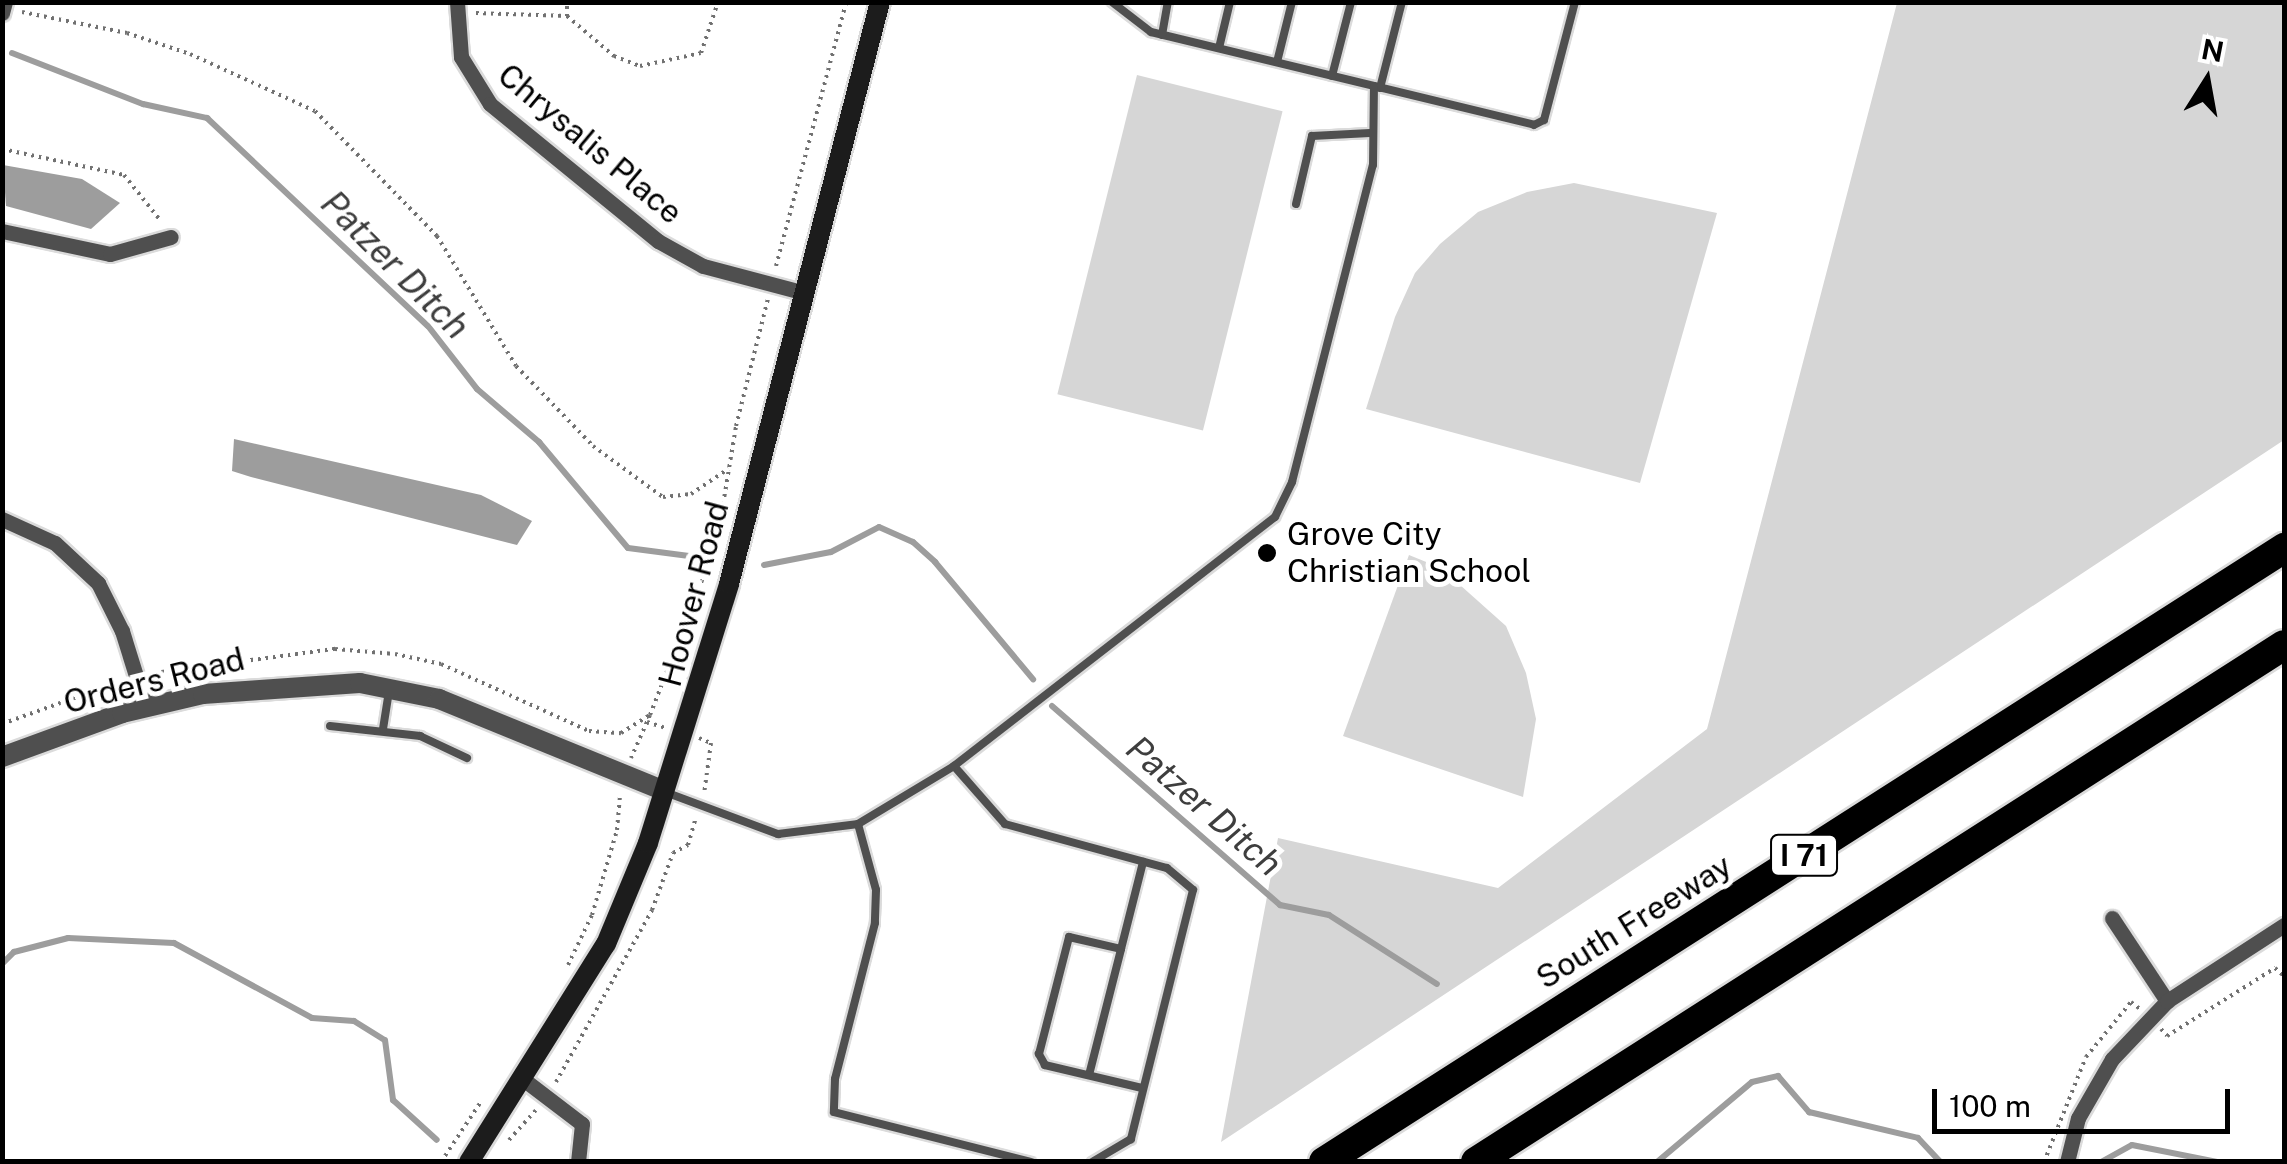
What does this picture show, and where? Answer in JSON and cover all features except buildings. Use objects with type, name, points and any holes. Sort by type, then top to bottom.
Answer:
[{"type":"highway","name":"South Freeway","points":[[1324,1162],[2284,548]]},
{"type":"highway","name":"I 71","points":[[1476,1162],[2284,646]]},
{"type":"main road","name":"Hoover Road","points":[[469,1162],[523,1080],[618,919],[664,791],[698,694],[880,2]]},
{"type":"street","name":"Chrysalis Place","points":[[457,6],[461,57],[490,104],[658,242],[704,266],[805,293]]},
{"type":"street","points":[[2,232],[110,254],[171,237]]},
{"type":"street","points":[[2,519],[55,543],[98,583],[146,708]]},
{"type":"street","name":"Orders Road","points":[[2,758],[146,708],[260,686],[389,686],[440,699],[664,791]]},
{"type":"street","points":[[2112,918],[2166,1000]]},
{"type":"street","points":[[2067,1162],[2093,1088],[2166,1000],[2284,928]]},
{"type":"street","points":[[523,1080],[582,1124],[578,1162]]},
{"type":"lane","points":[[1112,2],[1162,35],[1534,125],[1544,120],[1575,2]]},
{"type":"lane","points":[[1162,35],[1168,2]]},
{"type":"lane","points":[[1218,48],[1230,2]]},
{"type":"lane","points":[[1277,62],[1292,2]]},
{"type":"lane","points":[[1332,76],[1351,2]]},
{"type":"lane","points":[[664,791],[778,834],[858,824],[954,766],[1275,517],[1292,482],[1373,165],[1370,133],[1377,87],[1402,2]]},
{"type":"lane","points":[[1296,204],[1312,136],[1370,133]]},
{"type":"lane","points":[[383,729],[389,686]]},
{"type":"lane","points":[[330,726],[383,729],[467,758]]},
{"type":"lane","points":[[954,766],[1005,824],[1167,868],[1193,890],[1130,1139],[1092,1162]]},
{"type":"lane","points":[[858,824],[876,890],[876,923],[835,1080],[834,1112],[1031,1162]]},
{"type":"lane","points":[[1089,1075],[1143,862]]},
{"type":"lane","points":[[1120,949],[1068,936],[1038,1054],[1045,1065],[1142,1088]]},
{"type":"path","points":[[567,2],[567,16]]},
{"type":"path","points":[[457,6],[500,17],[567,16],[614,56],[640,66],[701,53],[718,2]]},
{"type":"path","points":[[559,980],[592,915],[626,776],[717,541],[728,470],[772,285],[846,2]]},
{"type":"path","points":[[4,8],[127,33],[282,92],[314,112],[437,236],[516,366],[594,446],[664,497],[691,494],[728,470]]},
{"type":"path","points":[[2,149],[124,176],[171,237]]},
{"type":"path","points":[[2,724],[137,677],[237,657],[335,649],[440,664],[589,731],[621,733],[650,716]]},
{"type":"path","points":[[441,1162],[486,1095]]},
{"type":"shaded area","points":[[1897,3],[2284,3],[2284,440],[1221,1142],[1278,838],[1498,888],[1707,729]]},
{"type":"shaded area","points":[[1137,75],[1283,111],[1203,431],[1057,394]]},
{"type":"shaded area","points":[[3,165],[82,179],[120,203],[91,229],[6,206]]},
{"type":"shaded area","points":[[1574,183],[1717,213],[1640,483],[1366,409],[1395,317],[1415,273],[1440,244],[1478,212],[1527,192]]},
{"type":"shaded area","points":[[234,439],[481,495],[532,521],[517,545],[251,477],[232,471]]},
{"type":"shaded area","points":[[1409,555],[1441,568],[1506,626],[1526,673],[1536,719],[1523,797],[1343,736]]},
{"type":"waterway","name":"Patzer Ditch","points":[[12,53],[143,104],[207,118],[428,326],[477,389],[539,442],[628,548],[704,558]]},
{"type":"waterway","name":"Patzer Ditch","points":[[764,565],[831,552],[879,527],[913,542],[935,562],[1033,679]]},
{"type":"waterway","name":"Patzer Ditch","points":[[1052,706],[1280,905],[1329,915],[1437,984]]},
{"type":"waterway","points":[[2,964],[14,952],[68,938],[174,943],[312,1018],[354,1021],[385,1040],[393,1100],[437,1140]]},
{"type":"waterway","name":"Patzer Ditch","points":[[1657,1162],[1752,1082],[1778,1076],[1809,1112],[1918,1138],[1940,1162]]},
{"type":"waterway","name":"Patzer Ditch","points":[[2101,1162],[2132,1145],[2218,1162]]},
{"type":"waterway","name":"Patzer Ditch","points":[[1631,1162],[1639,1162]]},
{"type":"place","name":"Grove City Christian School","points":[[1267,553]]}]
